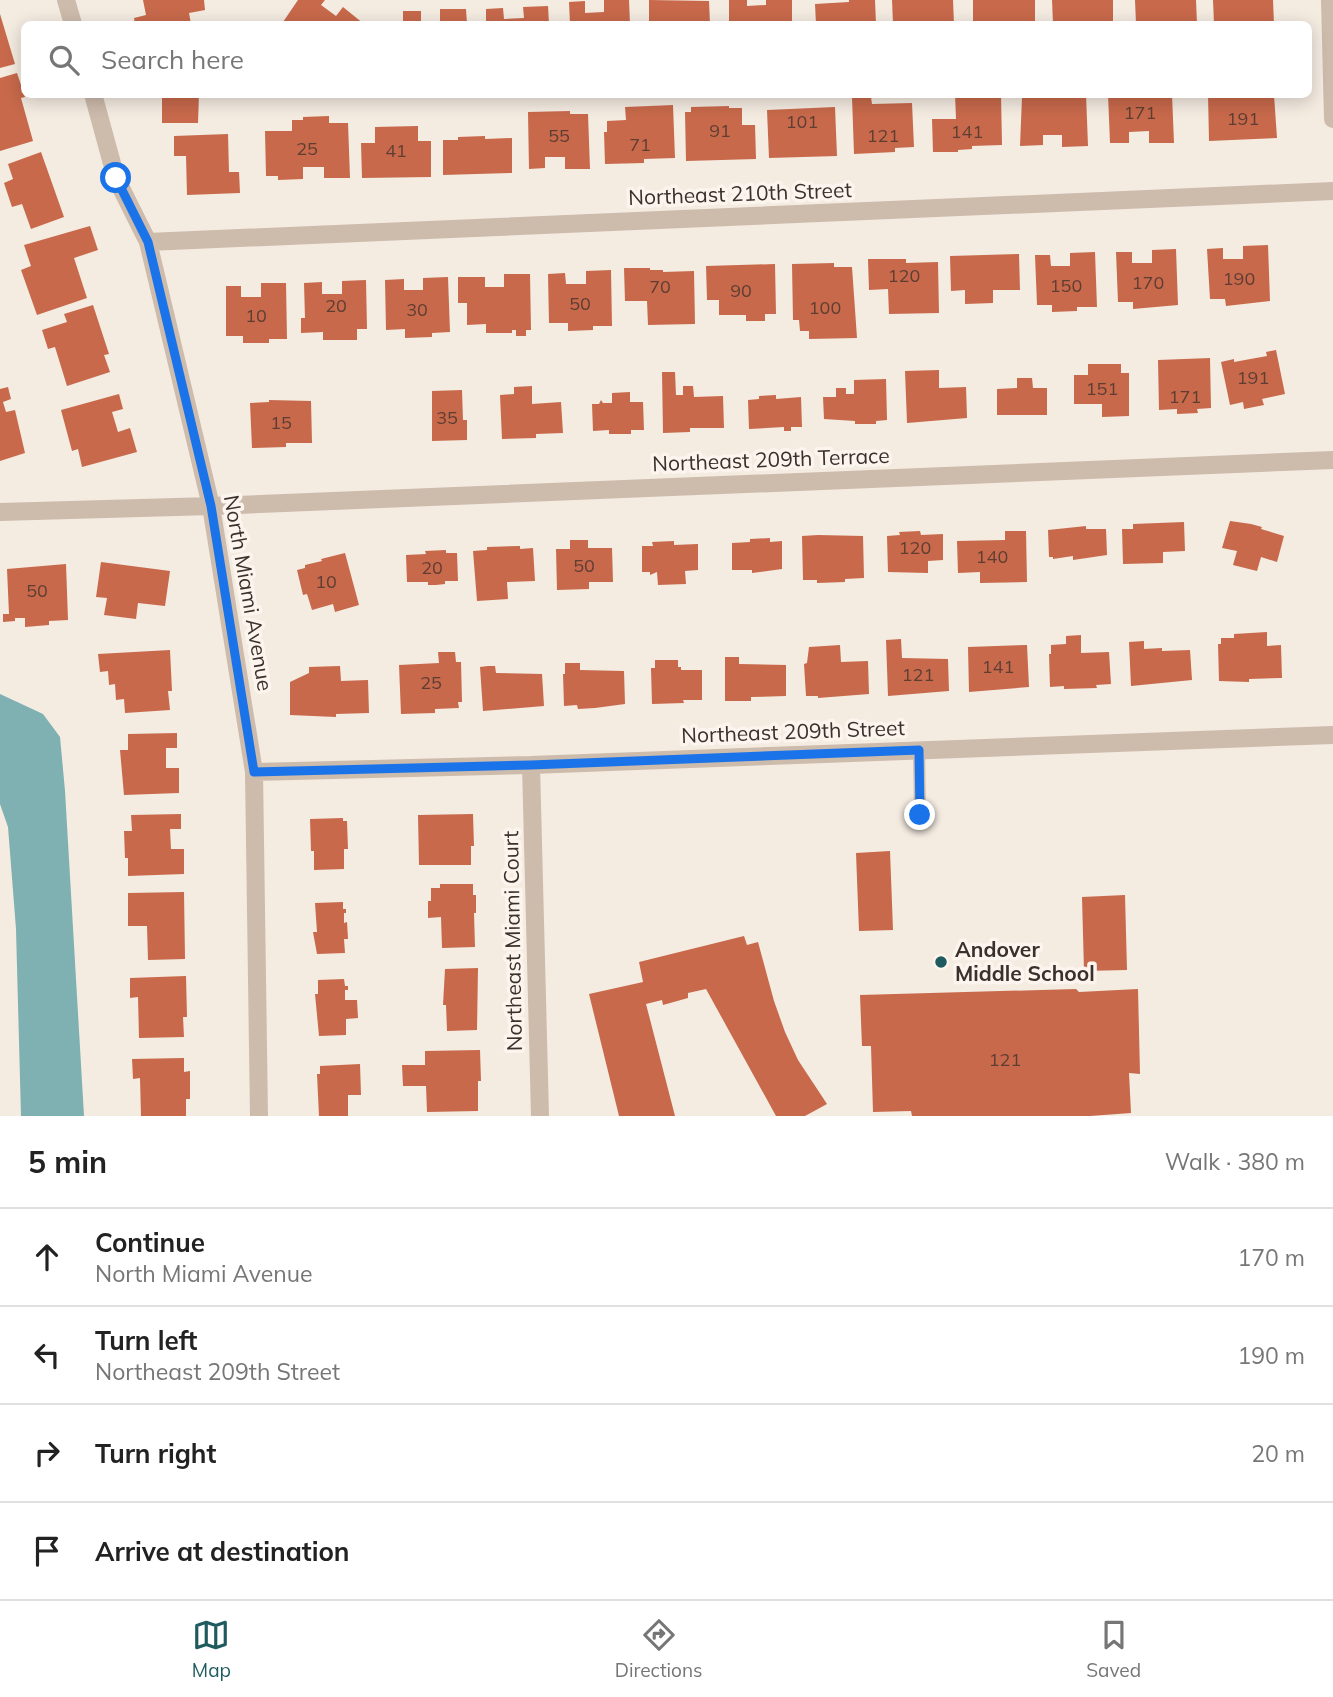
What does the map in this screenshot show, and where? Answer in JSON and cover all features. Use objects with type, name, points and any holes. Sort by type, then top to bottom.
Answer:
[{"type":"street","points":[[66,0],[72,21]]},
{"type":"street","points":[[1330,0],[1333,119]]},
{"type":"street","name":"North Miami Avenue","points":[[94,98],[116,178],[148,242],[211,506],[254,772],[259,1116]]},
{"type":"street","name":"Northeast 210th Street","points":[[148,242],[1333,191]]},
{"type":"street","name":"Northeast 209th Terrace","points":[[0,512],[211,506],[1333,460]]},
{"type":"street","name":"Northeast 209th Street","points":[[254,772],[531,765],[1333,735]]},
{"type":"street","name":"Northeast Miami Court","points":[[531,765],[540,1116]]},
{"type":"lane","points":[[919,750],[920,815]]},
{"type":"water","points":[[0,694],[43,714],[60,737],[84,1116],[21,1116],[16,929],[8,827],[0,804]]},
{"type":"building","points":[[143,0],[204,0],[205,10],[189,13],[190,21],[134,21],[134,18],[146,15]]},
{"type":"building","points":[[298,0],[325,0],[321,5],[336,16],[343,7],[360,21],[284,21]]},
{"type":"building","points":[[604,0],[629,0],[630,21],[570,21],[569,2],[585,1],[585,13],[604,12]]},
{"type":"building","points":[[649,0],[709,1],[710,21],[649,21]]},
{"type":"building","points":[[729,0],[747,0],[747,6],[766,5],[766,0],[792,0],[792,21],[729,21]]},
{"type":"building","points":[[875,0],[876,21],[816,21],[815,4]]},
{"type":"building","points":[[892,0],[953,0],[954,21],[893,21]]},
{"type":"building","points":[[973,0],[1035,0],[1035,21],[973,21]]},
{"type":"building","points":[[1052,0],[1113,0],[1113,21],[1053,21]]},
{"type":"building","points":[[1135,0],[1196,0],[1197,21],[1136,21]]},
{"type":"building","points":[[1213,0],[1273,0],[1274,21],[1214,21]]},
{"type":"building","points":[[548,6],[549,21],[486,21],[486,9],[503,8],[504,19],[524,18],[523,7]]},
{"type":"building","points":[[440,9],[466,9],[467,21],[440,21]]},
{"type":"building","points":[[403,11],[421,11],[421,21],[403,21]]},
{"type":"building","points":[[0,14],[15,64],[0,68]]},
{"type":"building","points":[[17,73],[33,141],[0,151],[0,78]]},
{"type":"building","points":[[162,98],[199,98],[198,123],[162,123]]},
{"type":"building","points":[[852,98],[871,98],[872,104],[912,103],[914,147],[895,148],[895,152],[854,154]]},
{"type":"building","points":[[955,98],[1001,98],[1002,145],[972,146],[972,149],[958,152],[933,152],[932,119],[956,119]]},
{"type":"building","points":[[1022,98],[1086,98],[1088,146],[1062,147],[1062,135],[1043,135],[1043,145],[1020,146]]},
{"type":"building","points":[[1108,98],[1172,98],[1174,143],[1149,143],[1149,131],[1129,132],[1129,143],[1110,143]]},
{"type":"building","points":[[1208,98],[1274,98],[1277,138],[1209,141]]},
{"type":"building","points":[[673,105],[675,158],[644,159],[644,163],[605,164],[604,132],[607,132],[607,121],[626,120],[625,107]]},
{"type":"building","points":[[691,107],[742,108],[742,125],[755,125],[756,159],[686,161],[685,112],[691,112]]},
{"type":"building","points":[[835,107],[837,156],[769,158],[767,110]]},
{"type":"building","points":[[570,111],[570,114],[588,114],[590,169],[565,169],[565,157],[545,157],[545,168],[529,169],[528,112]]},
{"type":"building","points":[[329,116],[329,123],[348,123],[350,178],[324,178],[324,167],[303,167],[303,179],[278,180],[278,176],[266,176],[265,131],[292,131],[292,120]]},
{"type":"building","points":[[418,126],[418,141],[431,141],[431,177],[362,178],[361,143],[375,143],[375,127]]},
{"type":"building","points":[[228,134],[229,172],[239,172],[240,193],[187,195],[186,156],[174,156],[174,136]]},
{"type":"building","points":[[485,136],[485,139],[512,138],[512,173],[443,175],[443,140]]},
{"type":"building","points":[[41,152],[64,217],[31,229],[22,204],[12,207],[4,183],[13,179],[8,164]]},
{"type":"building","points":[[90,226],[98,250],[74,258],[87,298],[37,315],[21,270],[31,266],[24,245]]},
{"type":"building","points":[[1268,245],[1270,301],[1226,306],[1225,299],[1210,299],[1207,249],[1223,248],[1223,259],[1243,259],[1243,246]]},
{"type":"building","points":[[1176,249],[1178,305],[1133,309],[1133,302],[1118,302],[1116,252],[1132,252],[1132,263],[1152,263],[1152,250]]},
{"type":"building","points":[[1095,252],[1097,307],[1077,307],[1077,311],[1052,312],[1052,305],[1037,305],[1035,255],[1050,255],[1051,266],[1070,266],[1070,253]]},
{"type":"building","points":[[1019,254],[1020,290],[993,290],[993,303],[965,304],[965,290],[951,291],[950,256]]},
{"type":"building","points":[[868,259],[906,259],[906,263],[938,262],[939,313],[889,314],[888,289],[869,290]]},
{"type":"building","points":[[834,263],[834,267],[852,267],[857,338],[809,339],[809,331],[800,331],[799,320],[793,320],[792,264]]},
{"type":"building","points":[[775,264],[776,314],[765,314],[765,321],[746,321],[746,315],[719,315],[719,300],[707,300],[706,266]]},
{"type":"building","points":[[624,268],[650,268],[663,272],[694,271],[695,324],[648,325],[647,301],[625,301]]},
{"type":"building","points":[[611,270],[612,326],[593,326],[593,330],[568,331],[568,323],[549,323],[548,274],[565,273],[566,284],[586,284],[586,271]]},
{"type":"building","points":[[504,274],[530,274],[531,330],[526,330],[526,336],[516,336],[516,330],[512,330],[512,333],[486,333],[486,324],[467,325],[467,303],[458,303],[458,277],[485,277],[485,287],[504,287]]},
{"type":"building","points":[[448,277],[450,332],[432,333],[432,337],[405,338],[405,329],[386,330],[385,280],[404,279],[404,290],[423,290],[423,278]]},
{"type":"building","points":[[366,280],[367,329],[357,329],[357,340],[323,340],[323,332],[301,333],[301,318],[305,318],[304,283],[322,282],[322,294],[342,294],[342,281]]},
{"type":"building","points":[[261,283],[286,283],[287,339],[269,339],[269,343],[243,343],[243,336],[226,336],[226,286],[241,286],[241,297],[261,297]]},
{"type":"building","points":[[93,305],[109,354],[104,355],[110,372],[67,386],[55,347],[48,349],[42,330],[67,322],[64,314]]},
{"type":"building","points":[[1276,350],[1285,394],[1262,399],[1264,405],[1244,409],[1243,402],[1230,405],[1221,362],[1267,356],[1266,352]]},
{"type":"building","points":[[1210,358],[1211,408],[1197,409],[1198,413],[1177,414],[1177,409],[1159,410],[1158,360]]},
{"type":"building","points":[[1088,364],[1121,364],[1121,373],[1129,373],[1129,416],[1102,417],[1102,404],[1074,404],[1074,375],[1088,375]]},
{"type":"building","points":[[939,370],[939,388],[966,387],[967,418],[907,423],[905,371]]},
{"type":"building","points":[[662,372],[675,372],[676,395],[683,395],[683,386],[693,386],[694,397],[723,396],[724,428],[690,428],[690,432],[663,433]]},
{"type":"building","points":[[1017,378],[1032,378],[1033,388],[1047,388],[1047,415],[997,415],[997,389],[1017,388]]},
{"type":"building","points":[[886,379],[887,420],[876,421],[876,424],[855,424],[855,421],[824,419],[823,397],[836,397],[836,388],[846,388],[846,394],[854,394],[854,380]]},
{"type":"building","points":[[532,386],[532,404],[561,402],[563,433],[536,434],[536,438],[502,439],[500,395],[514,394],[514,387]]},
{"type":"building","points":[[8,387],[11,399],[3,402],[6,412],[15,410],[25,453],[0,461],[0,389]]},
{"type":"building","points":[[462,390],[467,440],[432,441],[432,391]]},
{"type":"building","points":[[630,392],[630,402],[643,402],[644,430],[631,430],[631,434],[609,434],[609,430],[593,431],[592,404],[599,404],[601,400],[603,403],[612,403],[612,393]]},
{"type":"building","points":[[119,394],[123,409],[112,412],[118,432],[130,428],[137,452],[82,467],[78,449],[72,451],[61,410]]},
{"type":"building","points":[[776,395],[776,399],[801,397],[802,427],[791,427],[791,431],[784,431],[784,427],[749,429],[748,400]]},
{"type":"building","points":[[269,400],[311,401],[312,443],[286,443],[286,447],[252,448],[250,403]]},
{"type":"building","points":[[1230,521],[1262,527],[1261,529],[1284,536],[1277,562],[1261,557],[1257,571],[1233,565],[1237,551],[1222,548]]},
{"type":"building","points":[[1184,522],[1185,551],[1163,552],[1163,563],[1123,564],[1122,529],[1133,529],[1133,524]]},
{"type":"building","points":[[1086,526],[1086,529],[1106,529],[1107,555],[1073,560],[1073,556],[1053,559],[1049,557],[1048,530]]},
{"type":"building","points":[[920,531],[921,535],[943,534],[943,560],[928,561],[928,573],[888,572],[887,536],[900,535],[899,532]]},
{"type":"building","points":[[1005,531],[1026,531],[1027,582],[980,583],[980,572],[958,573],[957,541],[1005,540]]},
{"type":"building","points":[[802,536],[863,536],[864,578],[817,583],[817,580],[803,580]]},
{"type":"building","points":[[770,538],[770,542],[782,541],[782,569],[752,573],[752,570],[732,570],[732,543]]},
{"type":"building","points":[[570,540],[588,540],[588,548],[612,548],[613,582],[589,582],[589,589],[557,590],[556,549],[570,549]]},
{"type":"building","points":[[674,541],[674,545],[698,544],[698,570],[685,571],[686,584],[658,585],[657,572],[650,575],[650,572],[642,572],[642,546],[653,546],[652,542]]},
{"type":"building","points":[[520,546],[520,549],[533,548],[535,581],[507,582],[508,599],[477,601],[473,551],[487,550],[487,547]]},
{"type":"building","points":[[446,550],[446,553],[457,553],[458,581],[445,581],[445,584],[436,585],[428,585],[428,582],[407,582],[406,555]]},
{"type":"building","points":[[345,553],[359,605],[335,612],[333,604],[312,610],[307,594],[303,595],[297,570],[322,561],[321,559]]},
{"type":"building","points":[[101,562],[170,571],[165,606],[138,603],[136,619],[104,615],[107,598],[96,597]]},
{"type":"building","points":[[66,564],[68,620],[25,627],[25,618],[3,622],[3,614],[9,614],[7,569]]},
{"type":"building","points":[[1267,632],[1267,646],[1281,645],[1282,678],[1249,679],[1249,682],[1219,681],[1218,644],[1221,644],[1221,638],[1234,638],[1234,634]]},
{"type":"building","points":[[1081,635],[1081,653],[1109,652],[1111,684],[1096,685],[1097,688],[1050,687],[1051,645],[1066,644],[1066,636]]},
{"type":"building","points":[[901,639],[902,658],[948,659],[949,691],[888,696],[886,640]]},
{"type":"building","points":[[1144,641],[1144,649],[1190,650],[1192,680],[1131,686],[1129,642]]},
{"type":"building","points":[[840,645],[841,662],[868,661],[869,694],[818,698],[806,696],[804,664],[807,663],[809,647]]},
{"type":"building","points":[[1027,645],[1029,687],[969,692],[968,647]]},
{"type":"building","points":[[170,650],[170,710],[125,713],[124,699],[116,700],[115,684],[109,685],[108,671],[100,672],[98,654]]},
{"type":"building","points":[[438,652],[455,652],[456,662],[461,662],[462,702],[458,702],[459,708],[435,709],[435,713],[401,714],[399,665],[439,663]]},
{"type":"building","points":[[725,657],[739,657],[739,664],[786,665],[786,696],[751,697],[751,701],[725,701]]},
{"type":"building","points":[[655,660],[678,660],[681,670],[702,670],[702,700],[652,704],[651,668],[655,668]]},
{"type":"building","points":[[565,663],[580,663],[580,670],[624,671],[625,704],[578,709],[577,705],[564,706]]},
{"type":"building","points":[[340,666],[341,681],[368,680],[369,713],[336,714],[336,717],[290,715],[290,682],[309,673],[309,667]]},
{"type":"building","points":[[495,666],[496,673],[542,674],[544,706],[483,711],[480,667]]},
{"type":"building","points":[[177,733],[177,748],[166,748],[166,768],[179,768],[179,793],[124,795],[120,750],[128,750],[128,734]]},
{"type":"building","points":[[181,814],[181,829],[170,829],[171,849],[184,849],[184,874],[128,876],[124,831],[132,831],[131,815]]},
{"type":"building","points":[[473,814],[474,846],[471,846],[471,865],[419,865],[418,815]]},
{"type":"building","points":[[343,818],[343,821],[347,821],[348,849],[344,849],[344,869],[314,870],[310,819]]},
{"type":"building","points":[[890,851],[893,930],[859,931],[856,853]]},
{"type":"building","points":[[440,884],[473,884],[473,895],[476,895],[475,947],[442,948],[441,917],[428,918],[431,888],[440,888]]},
{"type":"building","points":[[184,892],[185,959],[148,960],[147,926],[128,926],[128,893]]},
{"type":"building","points":[[1125,895],[1127,970],[1084,971],[1082,897]]},
{"type":"building","points":[[343,902],[348,939],[344,939],[345,953],[317,954],[313,932],[317,932],[315,903]]},
{"type":"building","points":[[744,936],[747,945],[758,942],[785,1032],[798,1060],[827,1104],[805,1116],[776,1116],[706,989],[688,993],[688,998],[663,1005],[662,1000],[646,1004],[675,1116],[619,1116],[589,994],[643,982],[639,962]]},
{"type":"building","points":[[478,968],[477,1030],[447,1031],[446,1005],[443,1005],[445,969]]},
{"type":"building","points":[[186,976],[187,1017],[183,1017],[184,1037],[139,1038],[138,997],[130,998],[130,978]]},
{"type":"building","points":[[344,979],[345,986],[348,986],[345,1000],[357,1000],[358,1018],[346,1019],[346,1035],[319,1036],[315,994],[318,994],[318,980]]},
{"type":"building","points":[[1076,989],[1079,992],[1138,989],[1140,1074],[1129,1073],[1131,1113],[1090,1116],[912,1116],[911,1111],[873,1112],[871,1046],[862,1046],[860,995]]},
{"type":"building","points":[[480,1050],[478,1111],[427,1112],[426,1086],[403,1086],[402,1065],[425,1065],[425,1051]]},
{"type":"building","points":[[184,1058],[184,1072],[190,1071],[190,1099],[186,1099],[186,1116],[141,1116],[140,1078],[133,1079],[132,1059]]},
{"type":"building","points":[[360,1064],[361,1095],[348,1095],[348,1116],[319,1116],[317,1074],[320,1074],[320,1066]]},
{"type":"place","name":"Andover Middle School","points":[[941,962]]},
{"type":"route","points":[[116,178],[148,242],[211,506],[254,772],[531,765],[919,750],[920,815]]}]
